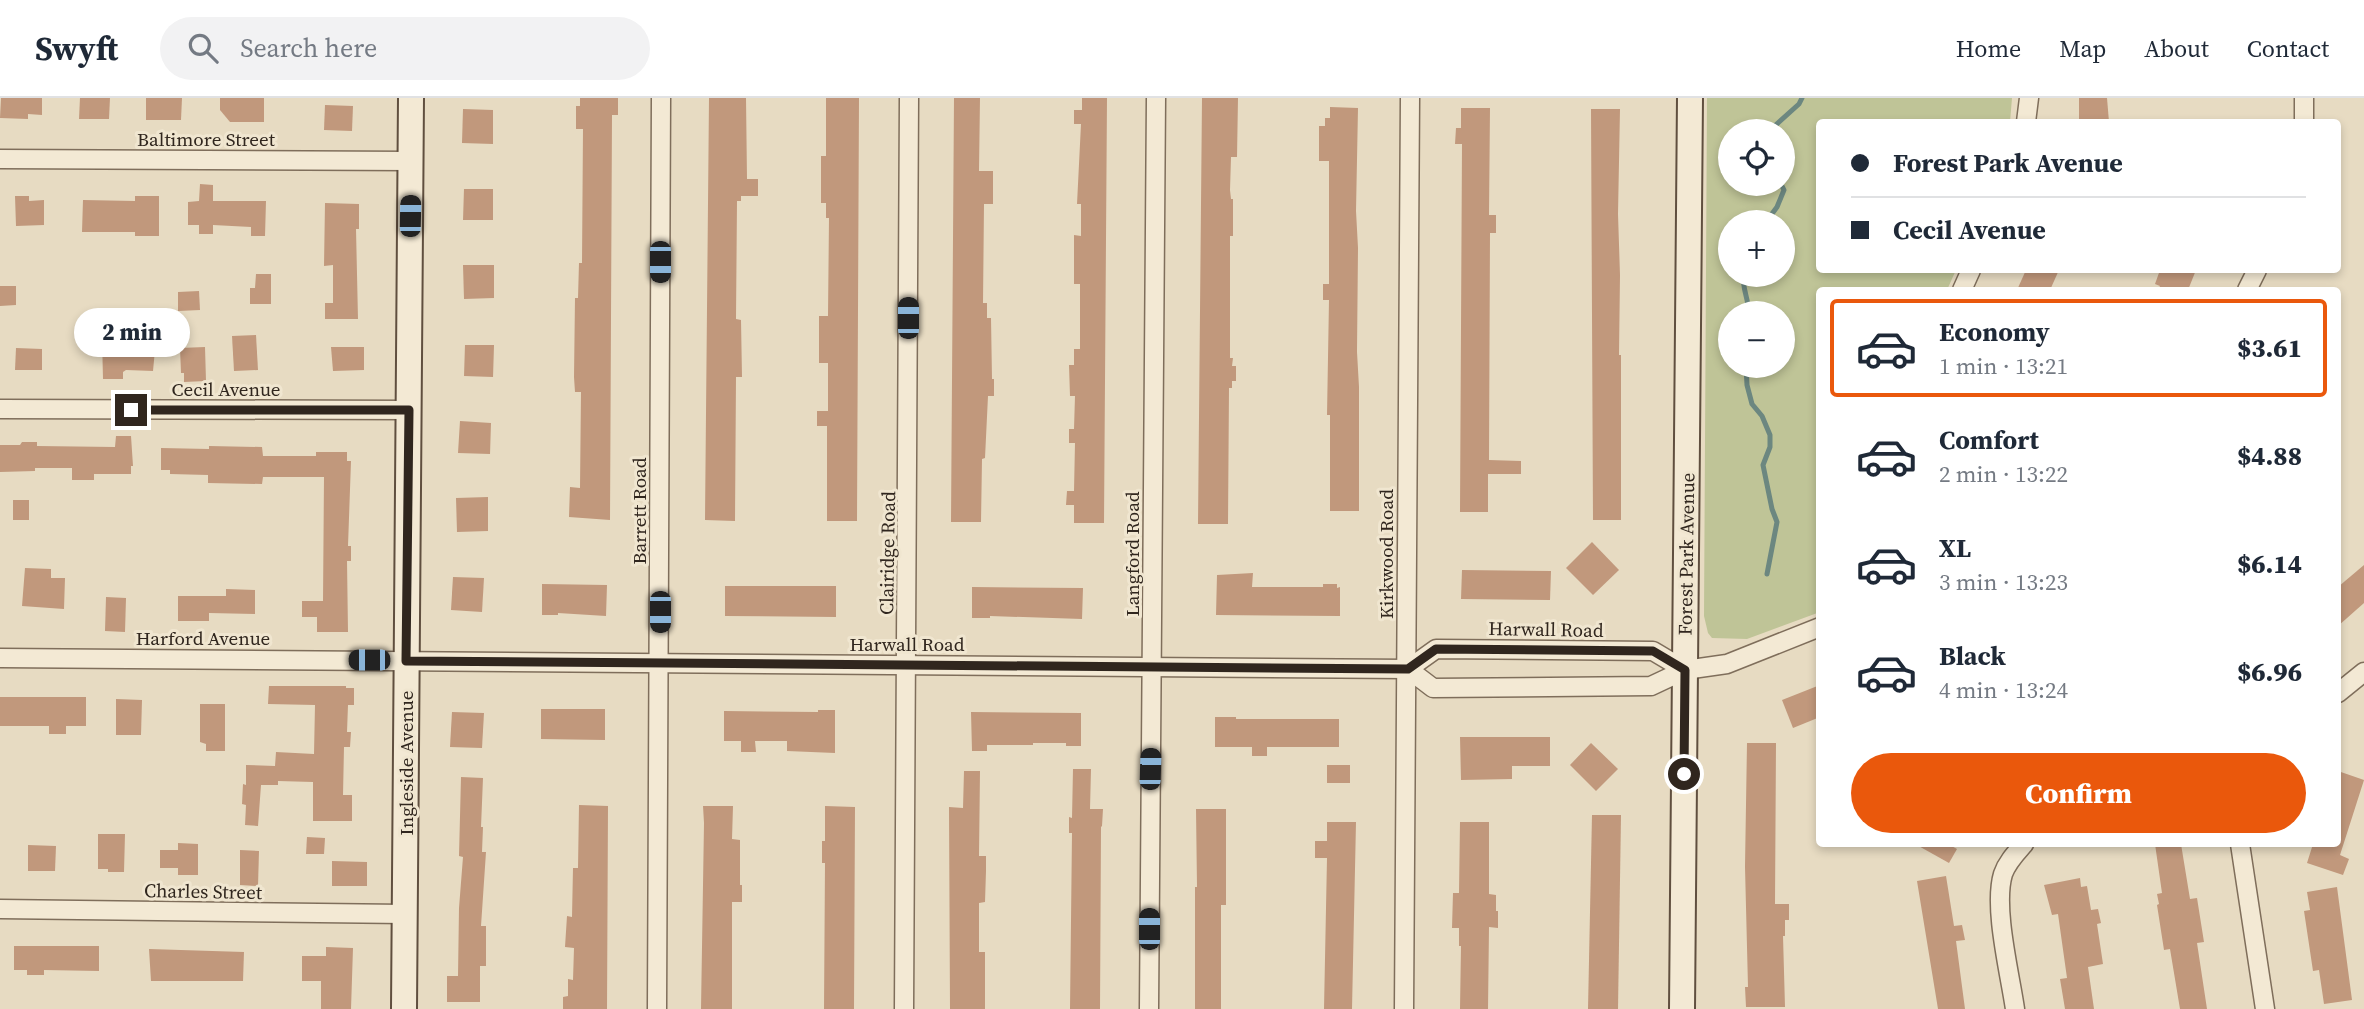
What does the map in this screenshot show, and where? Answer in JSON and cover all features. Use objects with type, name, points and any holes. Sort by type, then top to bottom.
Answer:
[{"type":"main road","name":"Ingleside Avenue","points":[[404,1009],[411,98]]},
{"type":"main road","name":"Forest Park Avenue","points":[[1682,1009],[1690,98]]},
{"type":"street","name":"Barrett Road","points":[[657,1009],[661,98]]},
{"type":"street","name":"Clairidge Road","points":[[904,1009],[909,98]]},
{"type":"street","name":"Langford Road","points":[[1149,1009],[1156,98]]},
{"type":"street","name":"Kirkwood Road","points":[[1404,1009],[1410,98]]},
{"type":"street","points":[[2026,119],[2029,98]]},
{"type":"street","points":[[2304,98],[2304,119]]},
{"type":"street","name":"Baltimore Street","points":[[0,159],[411,161]]},
{"type":"street","name":"Cecil Avenue","points":[[0,409],[409,410]]},
{"type":"street","points":[[1408,669],[1433,688],[1651,686],[1685,670],[1727,664],[1816,629]]},
{"type":"street","name":"Harwall Road","points":[[406,661],[1408,669],[1436,649],[1653,651],[1685,670]]},
{"type":"street","name":"Harford Avenue","points":[[0,658],[406,661]]},
{"type":"street","points":[[2341,691],[2364,672]]},
{"type":"street","points":[[2015,1009],[2000,908],[2003,874],[2021,847]]},
{"type":"street","points":[[2240,847],[2265,1009]]},
{"type":"street","name":"Charles Street","points":[[0,909],[405,914]]},
{"type":"green space","points":[[1707,98],[2012,98],[2010,119],[1816,119],[1816,273],[1955,273],[1948,287],[1816,287],[1816,613],[1747,639],[1712,638],[1704,616]]},
{"type":"building","points":[[1,98],[42,98],[42,115],[28,114],[28,119],[0,118]]},
{"type":"building","points":[[80,98],[110,98],[109,119],[79,119]]},
{"type":"building","points":[[146,98],[182,98],[181,120],[146,120]]},
{"type":"building","points":[[220,98],[264,98],[264,122],[230,122],[220,110]]},
{"type":"building","points":[[580,98],[618,98],[618,115],[612,115],[610,520],[569,517],[570,487],[580,488],[581,392],[575,392],[574,377],[575,298],[578,298],[579,263],[582,263],[583,129],[576,129],[576,106],[580,106]]},
{"type":"building","points":[[709,98],[746,98],[747,179],[758,179],[758,196],[741,196],[741,201],[737,201],[736,319],[741,320],[742,377],[736,377],[735,521],[705,520]]},
{"type":"building","points":[[826,98],[859,98],[857,521],[827,521],[827,426],[817,426],[817,411],[828,411],[828,363],[819,363],[819,316],[828,316],[829,218],[826,218],[826,203],[821,203],[821,156],[826,156]]},
{"type":"building","points":[[954,98],[980,98],[979,171],[993,171],[993,204],[984,204],[983,303],[987,303],[987,318],[991,318],[994,396],[988,396],[985,458],[982,459],[981,522],[951,522]]},
{"type":"building","points":[[1082,98],[1107,98],[1104,523],[1074,523],[1074,505],[1066,505],[1067,491],[1074,491],[1075,443],[1069,443],[1069,429],[1074,429],[1075,396],[1070,396],[1069,365],[1074,365],[1074,349],[1080,349],[1080,284],[1074,284],[1074,235],[1081,236],[1081,204],[1077,204],[1081,124],[1074,124],[1074,110],[1082,110]]},
{"type":"building","points":[[1202,98],[1238,98],[1237,157],[1231,157],[1230,190],[1233,199],[1233,236],[1230,236],[1230,358],[1233,358],[1232,366],[1236,366],[1236,381],[1232,381],[1232,388],[1229,388],[1228,524],[1198,524]]},
{"type":"building","points":[[2079,98],[2107,98],[2109,119],[2079,119]]},
{"type":"building","points":[[325,105],[353,106],[352,131],[324,130]]},
{"type":"building","points":[[1330,107],[1358,108],[1356,211],[1359,511],[1330,511],[1330,415],[1327,415],[1329,300],[1323,300],[1323,284],[1329,284],[1329,161],[1319,161],[1319,126],[1325,126],[1325,118],[1330,118]]},
{"type":"building","points":[[1461,108],[1490,108],[1489,215],[1496,215],[1496,233],[1490,233],[1489,460],[1521,461],[1521,474],[1488,474],[1488,512],[1460,512],[1462,144],[1455,144],[1456,128],[1461,128]]},
{"type":"building","points":[[463,109],[493,110],[493,144],[462,143]]},
{"type":"building","points":[[1591,109],[1620,109],[1618,214],[1621,520],[1593,520]]},
{"type":"building","points":[[200,184],[213,185],[213,201],[266,201],[265,236],[251,236],[251,227],[213,225],[213,234],[199,234],[199,225],[188,225],[188,202],[199,201]]},
{"type":"building","points":[[464,189],[493,189],[493,220],[463,220]]},
{"type":"building","points":[[15,196],[29,196],[29,201],[44,200],[44,225],[16,226]]},
{"type":"building","points":[[135,196],[159,196],[159,236],[135,236],[135,232],[82,232],[83,200],[135,201]]},
{"type":"building","points":[[325,203],[359,204],[359,229],[356,229],[358,319],[325,319],[325,303],[333,303],[333,265],[324,266]]},
{"type":"building","points":[[463,265],[494,265],[494,298],[464,299]]},
{"type":"building","points":[[2025,273],[2058,273],[2051,287],[2018,287]]},
{"type":"building","points":[[2159,273],[2195,273],[2189,287],[2160,287],[2155,284]]},
{"type":"building","points":[[256,274],[271,274],[271,304],[250,304],[250,288],[255,288]]},
{"type":"building","points":[[0,286],[16,286],[16,305],[0,306]]},
{"type":"building","points":[[199,291],[200,310],[178,311],[178,292]]},
{"type":"building","points":[[256,335],[258,370],[234,371],[232,336]]},
{"type":"building","points":[[102,338],[156,339],[153,371],[126,370],[123,372],[123,379],[103,379]]},
{"type":"building","points":[[465,345],[494,345],[493,377],[464,376]]},
{"type":"building","points":[[205,347],[206,381],[184,382],[180,348]]},
{"type":"building","points":[[331,347],[364,347],[364,370],[333,371]]},
{"type":"building","points":[[16,348],[42,349],[42,370],[15,370]]},
{"type":"building","points":[[460,421],[491,423],[490,454],[458,453]]},
{"type":"building","points":[[116,436],[131,436],[131,474],[94,474],[94,480],[72,480],[72,468],[0,472],[0,445],[37,442],[37,446],[115,447]]},
{"type":"building","points":[[209,446],[262,447],[263,456],[316,456],[316,452],[347,452],[347,461],[351,461],[348,546],[351,546],[351,561],[347,561],[348,632],[317,632],[317,617],[302,617],[302,601],[323,601],[324,477],[263,477],[262,484],[208,483],[208,475],[170,474],[170,470],[161,470],[161,448],[209,449]]},
{"type":"building","points":[[488,497],[488,531],[457,532],[456,498]]},
{"type":"building","points":[[13,500],[29,500],[29,520],[13,520]]},
{"type":"building","points":[[1592,542],[1619,570],[1593,595],[1566,568]]},
{"type":"building","points":[[2364,565],[2364,603],[2341,623],[2341,584]]},
{"type":"building","points":[[25,568],[51,569],[51,578],[65,578],[64,609],[22,606]]},
{"type":"building","points":[[1462,570],[1551,571],[1550,600],[1461,599]]},
{"type":"building","points":[[1253,573],[1252,587],[1323,587],[1323,584],[1337,584],[1337,588],[1340,587],[1340,616],[1216,615],[1217,575]]},
{"type":"building","points":[[453,577],[484,578],[482,612],[451,610]]},
{"type":"building","points":[[542,584],[607,585],[606,616],[558,613],[542,615]]},
{"type":"building","points":[[725,586],[836,586],[836,617],[725,616]]},
{"type":"building","points":[[972,587],[1083,588],[1082,619],[990,616],[972,618]]},
{"type":"building","points":[[226,589],[255,590],[255,614],[209,613],[209,621],[178,621],[178,596],[226,596]]},
{"type":"building","points":[[106,597],[126,598],[125,632],[105,631]]},
{"type":"building","points":[[269,686],[354,688],[354,705],[348,705],[347,732],[351,732],[350,747],[344,747],[343,795],[352,795],[352,821],[313,821],[313,782],[278,781],[278,785],[261,785],[258,826],[245,825],[246,805],[242,804],[246,765],[275,766],[276,752],[314,754],[315,705],[268,704]]},
{"type":"building","points":[[1816,687],[1816,719],[1793,728],[1782,700]]},
{"type":"building","points":[[0,697],[86,697],[86,726],[66,726],[66,734],[49,734],[49,726],[0,726]]},
{"type":"building","points":[[116,699],[142,700],[141,735],[116,735]]},
{"type":"building","points":[[200,704],[225,704],[225,751],[206,751],[206,744],[200,742]]},
{"type":"building","points":[[541,709],[605,709],[605,740],[541,739]]},
{"type":"building","points":[[835,710],[835,753],[787,751],[787,741],[755,741],[756,752],[741,752],[741,741],[724,741],[724,711]]},
{"type":"building","points":[[452,712],[484,713],[482,748],[450,747]]},
{"type":"building","points":[[971,712],[1081,713],[1081,746],[1066,746],[1066,743],[987,745],[987,751],[972,751]]},
{"type":"building","points":[[1215,717],[1339,719],[1339,747],[1267,747],[1267,756],[1252,756],[1252,747],[1215,747]]},
{"type":"building","points":[[1460,737],[1550,737],[1550,766],[1512,766],[1512,779],[1461,780]]},
{"type":"building","points":[[1591,743],[1618,769],[1596,791],[1570,765]]},
{"type":"building","points":[[1747,743],[1776,743],[1775,904],[1789,904],[1789,920],[1785,920],[1783,936],[1785,1007],[1746,1007]]},
{"type":"building","points":[[1327,765],[1350,765],[1350,783],[1327,783]]},
{"type":"building","points":[[1073,769],[1091,769],[1090,809],[1103,809],[1100,1009],[1070,1009],[1072,833],[1069,833],[1069,817],[1072,818]]},
{"type":"building","points":[[964,771],[980,771],[979,856],[986,856],[986,871],[985,902],[979,903],[979,952],[985,952],[985,1009],[950,1009],[949,807],[963,808]]},
{"type":"building","points":[[2341,772],[2364,780],[2340,855],[2349,859],[2343,875],[2307,863],[2312,847],[2341,847]]},
{"type":"building","points":[[461,777],[483,778],[482,852],[486,852],[481,926],[486,926],[486,966],[480,966],[480,1002],[447,1002],[447,976],[458,976],[463,857],[459,856]]},
{"type":"building","points":[[579,805],[608,806],[607,1009],[563,1009],[563,997],[568,996],[568,979],[573,980],[574,948],[565,947],[567,916],[572,917],[573,868],[578,868]]},
{"type":"building","points":[[703,806],[733,806],[732,839],[740,840],[742,902],[732,902],[732,1009],[701,1009]]},
{"type":"building","points":[[825,806],[855,807],[854,1009],[824,1009],[825,863],[822,863],[822,841],[825,841]]},
{"type":"building","points":[[1196,809],[1226,809],[1226,905],[1221,905],[1221,1009],[1195,1009]]},
{"type":"building","points":[[1592,815],[1621,815],[1618,1009],[1588,1009]]},
{"type":"building","points":[[1327,822],[1356,822],[1352,1009],[1324,1009],[1327,858],[1315,858],[1315,841],[1327,841]]},
{"type":"building","points":[[1460,822],[1489,822],[1489,894],[1496,895],[1498,928],[1489,927],[1488,1009],[1460,1009],[1461,946],[1459,928],[1452,928],[1453,893],[1459,893]]},
{"type":"building","points":[[98,834],[125,834],[124,872],[98,869]]},
{"type":"building","points":[[307,837],[325,838],[324,854],[306,854]]},
{"type":"building","points":[[178,843],[198,844],[198,875],[178,875],[178,868],[160,868],[160,850],[178,850]]},
{"type":"building","points":[[28,845],[56,846],[55,871],[28,871]]},
{"type":"building","points":[[1920,847],[1957,849],[1949,863]]},
{"type":"building","points":[[2155,847],[2181,847],[2190,899],[2197,898],[2204,942],[2197,943],[2207,1009],[2180,1009],[2170,949],[2164,950],[2157,905],[2157,894],[2162,893]]},
{"type":"building","points":[[240,850],[259,851],[258,886],[240,885]]},
{"type":"building","points":[[332,861],[367,862],[367,886],[332,886]]},
{"type":"building","points":[[1946,876],[1954,926],[1962,925],[1965,940],[1956,941],[1965,1009],[1938,1009],[1917,881]]},
{"type":"building","points":[[2080,878],[2081,887],[2087,886],[2091,910],[2098,909],[2101,923],[2097,924],[2103,964],[2088,967],[2094,1009],[2065,1009],[2060,979],[2067,978],[2058,914],[2052,915],[2044,885]]},
{"type":"building","points":[[2337,887],[2352,1000],[2324,1004],[2319,970],[2313,971],[2304,911],[2310,910],[2307,892]]},
{"type":"building","points":[[14,946],[99,946],[99,971],[44,970],[44,975],[27,975],[27,970],[14,970]]},
{"type":"building","points":[[326,947],[353,948],[351,1009],[321,1009],[321,981],[302,981],[302,956],[326,956]]},
{"type":"building","points":[[149,949],[244,952],[243,981],[151,981]]},
{"type":"waterway","points":[[1782,119],[1802,98]]},
{"type":"waterway","points":[[1775,210],[1782,196]]},
{"type":"waterway","points":[[1744,287],[1748,301]]},
{"type":"waterway","points":[[1747,378],[1752,404],[1762,416],[1770,435],[1770,447],[1763,465],[1777,522],[1767,574]]},
{"type":"route","points":[[131,410],[409,410],[406,661],[1408,669],[1436,649],[1653,651],[1685,670],[1684,774]]}]
